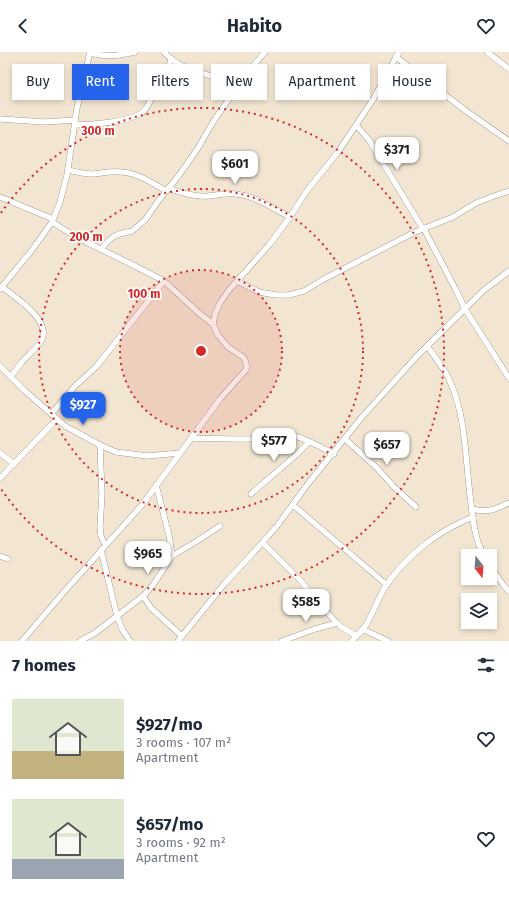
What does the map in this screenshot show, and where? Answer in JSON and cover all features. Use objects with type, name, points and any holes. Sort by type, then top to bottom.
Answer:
[{"type":"street","points":[[11,377],[21,363],[40,342],[43,336],[43,327],[37,316],[1,286],[32,250],[53,220],[60,202],[68,170],[75,123],[90,52],[102,56],[119,56],[135,52]]},
{"type":"street","points":[[164,52],[187,68],[211,76]]},
{"type":"street","points":[[256,64],[266,52]]},
{"type":"street","points":[[487,52],[509,69]]},
{"type":"street","points":[[213,324],[220,302],[269,245],[306,192],[338,152],[374,98],[398,53],[466,111],[509,141]]},
{"type":"street","points":[[0,119],[89,125],[118,121],[139,114],[148,105],[172,59]]},
{"type":"street","points":[[101,249],[113,237],[132,231],[145,220],[158,200],[180,174],[228,100]]},
{"type":"street","points":[[356,125],[374,147],[423,229],[465,309],[509,378]]},
{"type":"street","points":[[68,170],[85,174],[121,172],[188,195],[235,194],[246,196],[265,203],[290,217]]},
{"type":"street","points":[[237,281],[259,292],[276,295],[289,295],[304,291],[324,278],[423,229],[453,217],[476,203],[509,191]]},
{"type":"street","points":[[0,197],[53,220],[76,237],[164,281],[213,324],[218,336],[228,347],[243,357],[247,367],[246,371],[229,388],[180,452],[142,505],[105,545],[22,641]]},
{"type":"street","points":[[178,641],[224,583],[263,543],[307,485],[391,385],[427,346],[484,290],[509,271]]},
{"type":"street","points":[[51,414],[76,385],[96,367],[164,281]]},
{"type":"street","points":[[427,346],[449,379],[459,405],[462,418],[473,517],[480,549]]},
{"type":"street","points":[[0,366],[57,420],[100,445],[116,452],[147,456],[180,452]]},
{"type":"street","points":[[0,478],[57,420]]},
{"type":"street","points":[[191,438],[265,439],[280,436],[294,436],[334,454]]},
{"type":"street","points":[[345,439],[376,467],[395,488],[416,506]]},
{"type":"street","points":[[250,494],[309,442]]},
{"type":"street","points":[[100,445],[102,494],[100,536],[105,545]]},
{"type":"street","points":[[0,453],[14,464]]},
{"type":"street","points":[[156,485],[169,535],[172,556]]},
{"type":"street","points":[[472,509],[480,511],[490,510],[509,503]]},
{"type":"street","points":[[293,505],[387,585]]},
{"type":"street","points":[[352,641],[366,626],[374,606],[387,585],[406,562],[436,536],[473,517]]},
{"type":"street","points":[[82,641],[95,633],[143,596],[153,585],[172,556],[220,526]]},
{"type":"street","points":[[263,543],[301,581],[313,597],[341,627],[357,636]]},
{"type":"street","points":[[101,550],[117,616],[122,629],[130,641]]},
{"type":"street","points":[[0,556],[8,559]]},
{"type":"street","points":[[497,576],[509,591]]},
{"type":"street","points":[[143,596],[151,608],[182,636]]},
{"type":"street","points":[[282,641],[314,629],[337,623]]},
{"type":"street","points":[[362,630],[388,641]]}]
